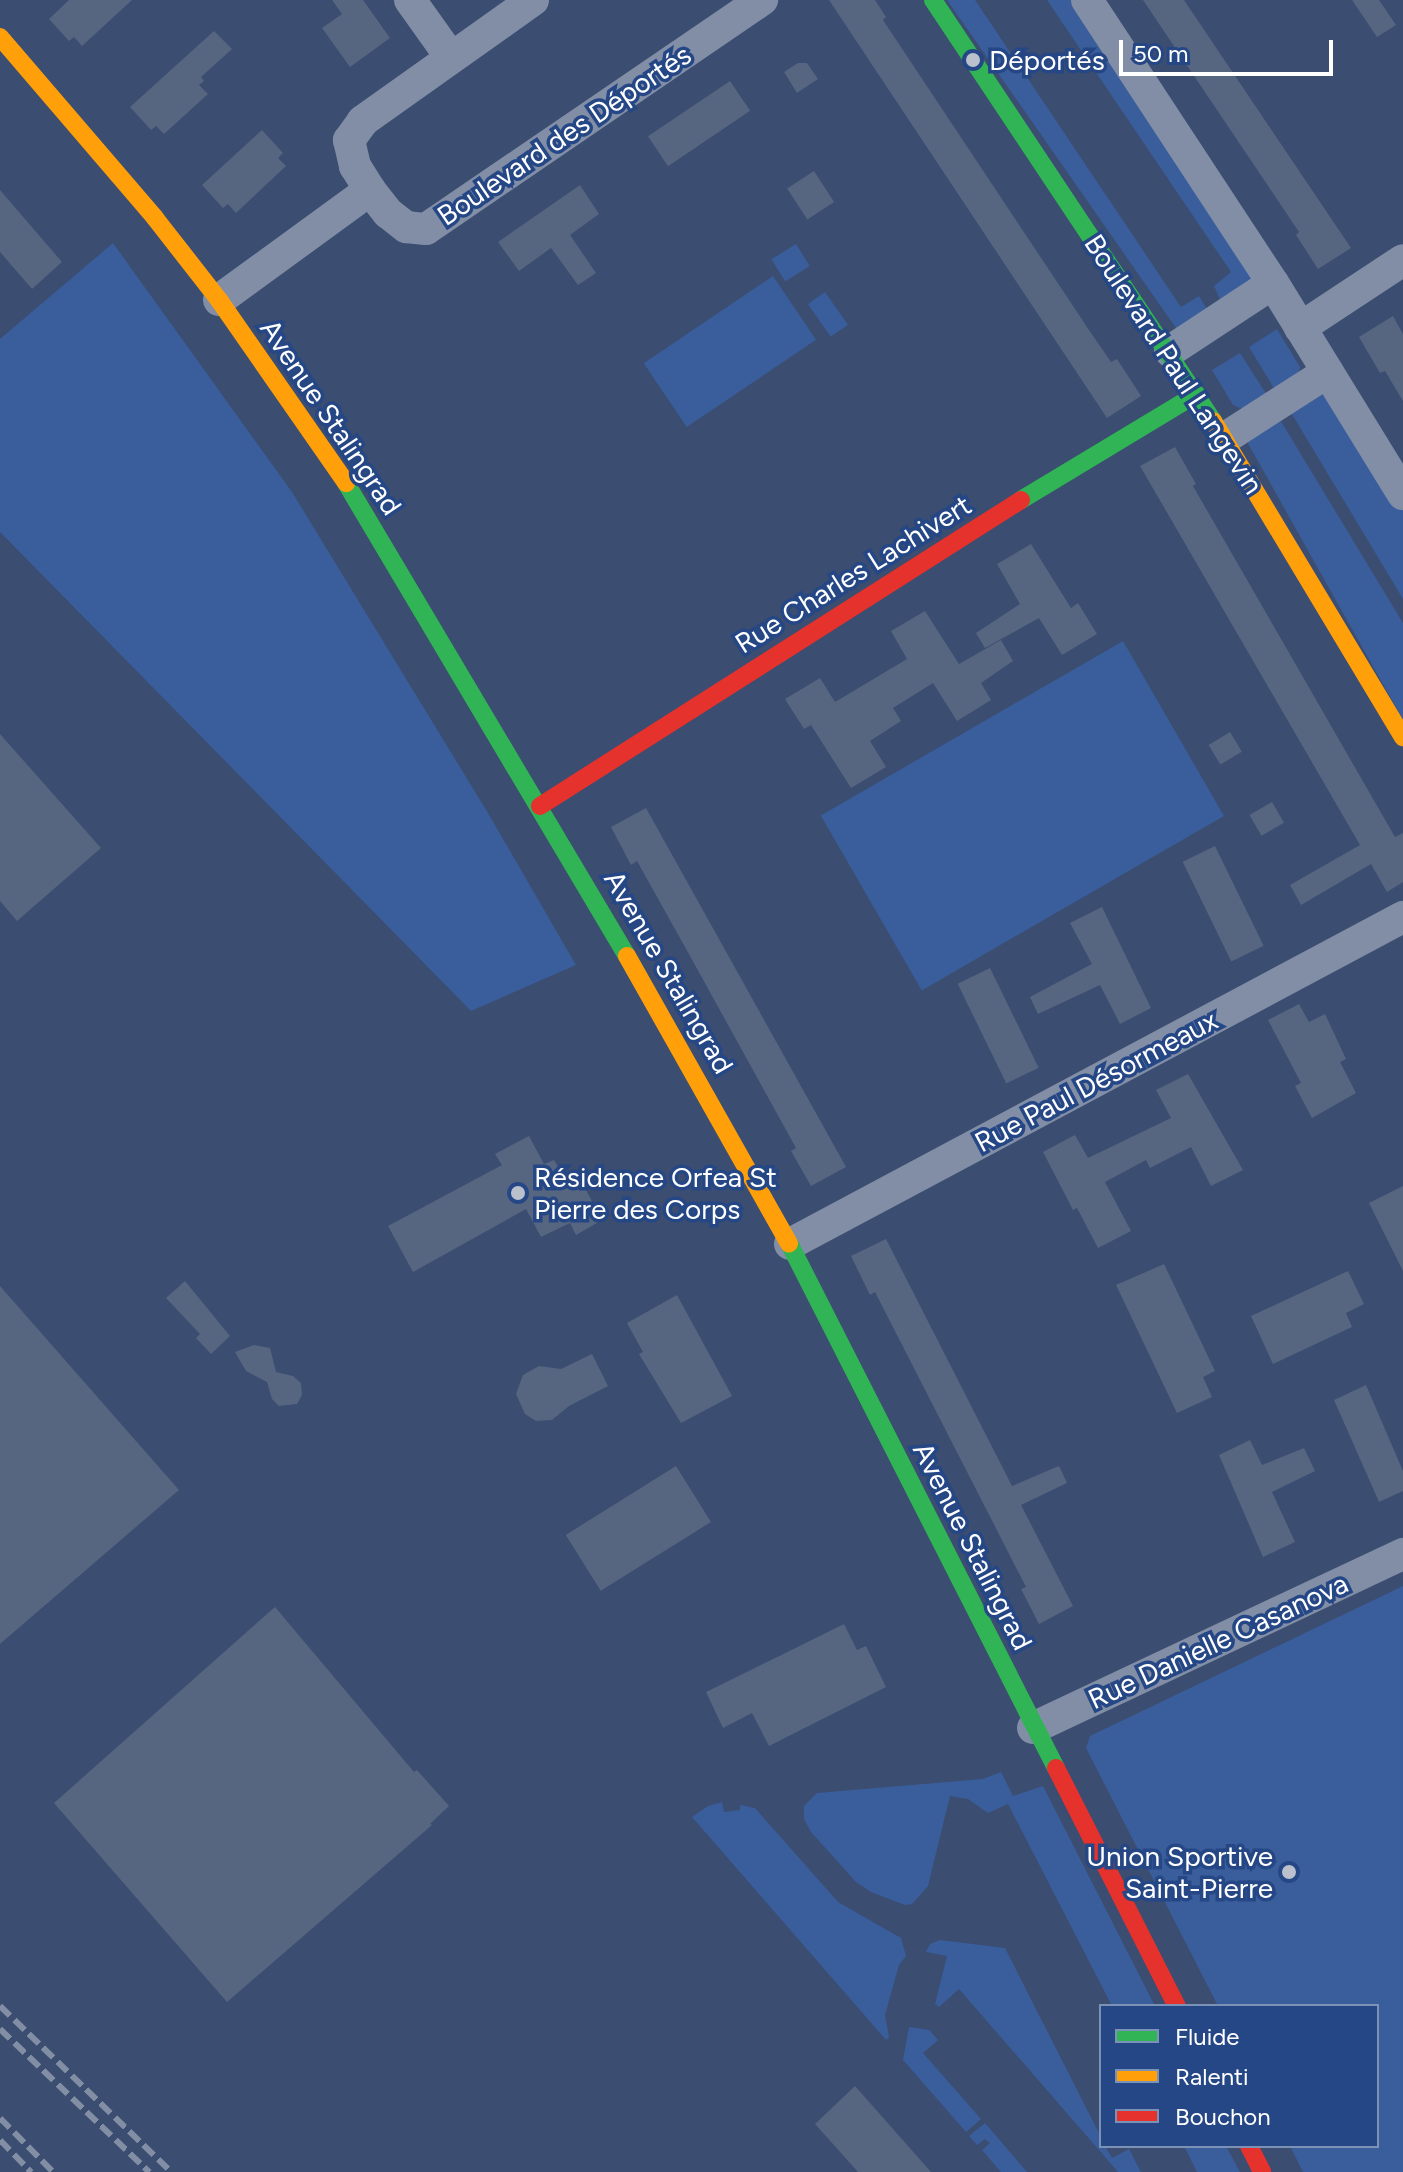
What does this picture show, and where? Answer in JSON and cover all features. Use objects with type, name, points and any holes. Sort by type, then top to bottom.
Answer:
[{"type":"street","points":[[410,0],[450,56]]},
{"type":"street","name":"Boulevard des Déportés","points":[[533,0],[450,56],[363,121],[349,140],[355,166],[370,190],[388,213],[406,227],[426,229],[762,0]]},
{"type":"street","name":"Boulevard Paul Langevin","points":[[933,0],[1170,351],[1403,737]]},
{"type":"street","points":[[1087,0],[1273,283],[1403,494]]},
{"type":"street","name":"Avenue Stalingrad","points":[[0,37],[155,218],[219,300],[342,477],[540,806],[621,942],[790,1244],[1033,1728],[1176,2004]]},
{"type":"street","points":[[219,300],[370,190]]},
{"type":"street","points":[[1300,328],[1403,260]]},
{"type":"street","points":[[1170,351],[1273,283]]},
{"type":"street","points":[[1225,438],[1328,372]]},
{"type":"street","name":"Rue Charles Lachivert","points":[[540,806],[1039,489],[1197,394]]},
{"type":"street","name":"Rue Paul Désormeaux","points":[[790,1244],[1403,917]]},
{"type":"street","name":"Rue Danielle Casanova","points":[[1033,1728],[1403,1554]]},
{"type":"street","points":[[1250,2148],[1262,2172]]},
{"type":"shaded area","points":[[947,0],[975,0],[1181,307],[1199,296],[1208,311],[1178,331]]},
{"type":"shaded area","points":[[1047,0],[1075,0],[1262,276],[1221,302],[1214,286],[1231,272]]},
{"type":"shaded area","points":[[113,243],[292,492],[488,813],[576,965],[471,1011],[0,532],[0,339]]},
{"type":"shaded area","points":[[796,244],[810,266],[785,281],[771,259]]},
{"type":"shaded area","points":[[773,276],[816,340],[687,427],[644,363]]},
{"type":"shaded area","points":[[825,292],[848,325],[831,337],[808,304]]},
{"type":"shaded area","points":[[1277,329],[1300,367],[1299,373],[1275,390],[1249,347]]},
{"type":"shaded area","points":[[1240,353],[1267,395],[1243,409],[1233,405],[1212,370]]},
{"type":"shaded area","points":[[1324,389],[1403,504],[1403,599],[1290,411]]},
{"type":"shaded area","points":[[1279,418],[1403,623],[1403,720],[1246,440]]},
{"type":"shaded area","points":[[1123,641],[1224,816],[922,990],[821,816]]},
{"type":"shaded area","name":"Union Sportive Saint-Pierre","points":[[1403,1586],[1403,2172],[1303,2172],[1291,2148],[1379,2148],[1379,2004],[1217,2004],[1086,1748],[1090,1736]]},
{"type":"shaded area","points":[[1001,1772],[1013,1796],[1043,1786],[1154,2004],[1111,2004],[1008,1804],[988,1813],[968,1799],[950,1796],[928,1886],[912,1904],[905,1905],[871,1892],[856,1882],[811,1832],[804,1819],[804,1806],[817,1793],[983,1779]]},
{"type":"shaded area","points":[[722,1802],[724,1812],[740,1810],[740,1805],[755,1808],[838,1902],[901,1938],[906,1956],[899,1965],[885,2015],[889,2037],[886,2040],[692,1817],[708,1806]]},
{"type":"shaded area","points":[[940,1940],[1005,1948],[1099,2133],[1099,2148],[1106,2148],[1112,2158],[1129,2149],[1141,2172],[1118,2172],[959,1989],[939,2007],[935,2004],[947,1956],[926,1952],[930,1944]]},
{"type":"shaded area","points":[[909,2027],[929,2030],[938,2040],[923,2053],[981,2119],[966,2132],[903,2060]]},
{"type":"shaded area","points":[[985,2123],[1027,2172],[1001,2172],[982,2150],[990,2143],[985,2139],[977,2145],[969,2136]]},
{"type":"shaded area","points":[[1185,2148],[1227,2148],[1240,2172],[1197,2172]]},
{"type":"building","points":[[69,0],[132,0],[82,46],[74,37],[69,41],[49,19]]},
{"type":"building","points":[[332,0],[363,0],[390,38],[350,67],[322,28],[342,14]]},
{"type":"building","points":[[829,0],[875,0],[886,17],[883,20],[1091,333],[1111,362],[1117,359],[1141,396],[1107,418]]},
{"type":"building","points":[[1143,0],[1184,0],[1351,248],[1318,269],[1296,235],[1299,232]]},
{"type":"building","points":[[1352,0],[1379,0],[1396,25],[1377,37]]},
{"type":"building","points":[[214,31],[232,49],[201,77],[204,81],[199,85],[208,94],[164,134],[156,126],[151,130],[130,107]]},
{"type":"building","points":[[798,63],[807,63],[818,79],[797,93],[784,72]]},
{"type":"building","points":[[730,81],[750,111],[668,166],[648,136]]},
{"type":"building","points":[[262,130],[283,153],[278,158],[286,166],[236,213],[228,204],[223,208],[202,185]]},
{"type":"building","points":[[814,171],[834,202],[807,219],[787,188]]},
{"type":"building","points":[[580,185],[599,214],[570,235],[596,273],[578,285],[551,248],[519,271],[498,242]]},
{"type":"building","points":[[0,190],[62,262],[32,289],[0,252]]},
{"type":"building","points":[[1393,316],[1403,334],[1403,401],[1385,371],[1380,373],[1359,337]]},
{"type":"building","points":[[1175,447],[1196,484],[1193,486],[1395,837],[1403,833],[1403,882],[1387,892],[1371,864],[1301,905],[1290,885],[1360,845],[1140,466]]},
{"type":"building","points":[[1031,544],[1071,608],[1078,603],[1097,634],[1062,655],[1039,618],[985,648],[976,633],[1020,604],[997,564]]},
{"type":"building","points":[[925,611],[959,664],[1001,640],[1013,661],[981,683],[991,700],[957,721],[933,683],[893,708],[901,721],[870,741],[886,767],[851,788],[811,725],[804,729],[785,699],[820,678],[835,702],[907,659],[891,631]]},
{"type":"building","points":[[1230,732],[1242,752],[1220,765],[1209,745]]},
{"type":"building","points":[[0,734],[101,848],[17,921],[0,901]]},
{"type":"building","points":[[1272,802],[1284,823],[1261,836],[1249,815]]},
{"type":"building","points":[[646,808],[846,1167],[811,1186],[791,1151],[796,1148],[690,956],[637,861],[631,865],[611,827]]},
{"type":"building","points":[[1215,846],[1264,946],[1231,962],[1183,862]]},
{"type":"building","points":[[1102,907],[1151,1008],[1120,1024],[1100,985],[1038,1014],[1030,997],[1092,964],[1070,923]]},
{"type":"building","points":[[990,968],[1039,1068],[1006,1084],[958,984]]},
{"type":"building","points":[[1299,1004],[1309,1022],[1325,1014],[1346,1059],[1340,1062],[1356,1093],[1312,1118],[1295,1086],[1301,1083],[1268,1020]]},
{"type":"building","points":[[1188,1074],[1243,1170],[1211,1186],[1191,1147],[1150,1168],[1146,1160],[1105,1182],[1131,1231],[1098,1248],[1077,1208],[1073,1210],[1043,1152],[1075,1135],[1088,1158],[1171,1118],[1156,1090]]},
{"type":"building","name":"Résidence Orfea St Pierre des Corps","points":[[529,1136],[544,1164],[554,1160],[564,1177],[576,1171],[602,1220],[576,1235],[570,1223],[541,1237],[526,1209],[413,1272],[388,1226],[502,1165],[495,1154]]},
{"type":"building","points":[[1403,1186],[1403,1271],[1369,1203]]},
{"type":"building","points":[[886,1239],[1012,1486],[1059,1466],[1067,1483],[1021,1505],[1073,1606],[1039,1624],[1021,1589],[1026,1587],[875,1292],[870,1295],[851,1256]]},
{"type":"building","points":[[1164,1264],[1215,1371],[1203,1377],[1212,1397],[1177,1413],[1116,1285]]},
{"type":"building","points":[[1348,1271],[1364,1304],[1346,1313],[1352,1327],[1273,1364],[1251,1316]]},
{"type":"building","points":[[185,1281],[230,1336],[211,1354],[196,1338],[200,1334],[166,1298]]},
{"type":"building","points":[[0,1286],[179,1490],[0,1644]]},
{"type":"building","points":[[677,1295],[732,1396],[681,1423],[639,1354],[643,1352],[627,1323]]},
{"type":"building","points":[[254,1345],[270,1348],[276,1372],[293,1376],[301,1383],[302,1395],[297,1404],[279,1406],[272,1399],[267,1382],[246,1371],[235,1352]]},
{"type":"building","points":[[592,1354],[608,1386],[569,1406],[552,1420],[536,1421],[525,1414],[516,1394],[523,1375],[539,1366],[561,1369]]},
{"type":"building","points":[[1366,1385],[1403,1471],[1403,1491],[1379,1502],[1334,1400]]},
{"type":"building","points":[[1250,1440],[1262,1465],[1304,1448],[1315,1471],[1272,1492],[1295,1542],[1263,1557],[1219,1455]]},
{"type":"building","points":[[676,1466],[711,1522],[601,1591],[566,1535]]},
{"type":"building","points":[[275,1607],[414,1772],[417,1770],[449,1806],[432,1825],[227,2002],[54,1803]]},
{"type":"building","points":[[844,1624],[857,1650],[866,1646],[886,1687],[769,1746],[752,1713],[723,1728],[706,1692]]},
{"type":"building","points":[[855,2086],[931,2172],[858,2172],[815,2124]]},
{"type":"railway","points":[[0,2006],[171,2172]]},
{"type":"railway","points":[[0,2029],[149,2172]]},
{"type":"railway","points":[[0,2118],[53,2172]]},
{"type":"railway","points":[[0,2140],[31,2172]]},
{"type":"traffic: fast","points":[[933,0],[1213,421]]},
{"type":"traffic: fast","points":[[1021,500],[1197,394]]},
{"type":"traffic: fast","points":[[346,483],[627,956]]},
{"type":"traffic: fast","points":[[789,1243],[1056,1768]]},
{"type":"traffic: slow","points":[[0,37],[155,218],[219,300],[346,483]]},
{"type":"traffic: slow","points":[[1213,421],[1403,737]]},
{"type":"traffic: slow","points":[[627,956],[789,1243]]},
{"type":"traffic: jam","points":[[540,806],[1021,500]]},
{"type":"traffic: jam","points":[[1056,1768],[1176,2004]]},
{"type":"traffic: jam","points":[[1250,2148],[1262,2172]]},
{"type":"place","name":"Déportés","points":[[973,60]]},
{"type":"place","name":"Résidence Orfea St Pierre des Corps","points":[[518,1193]]},
{"type":"place","name":"Union Sportive Saint-Pierre","points":[[1289,1872]]}]
